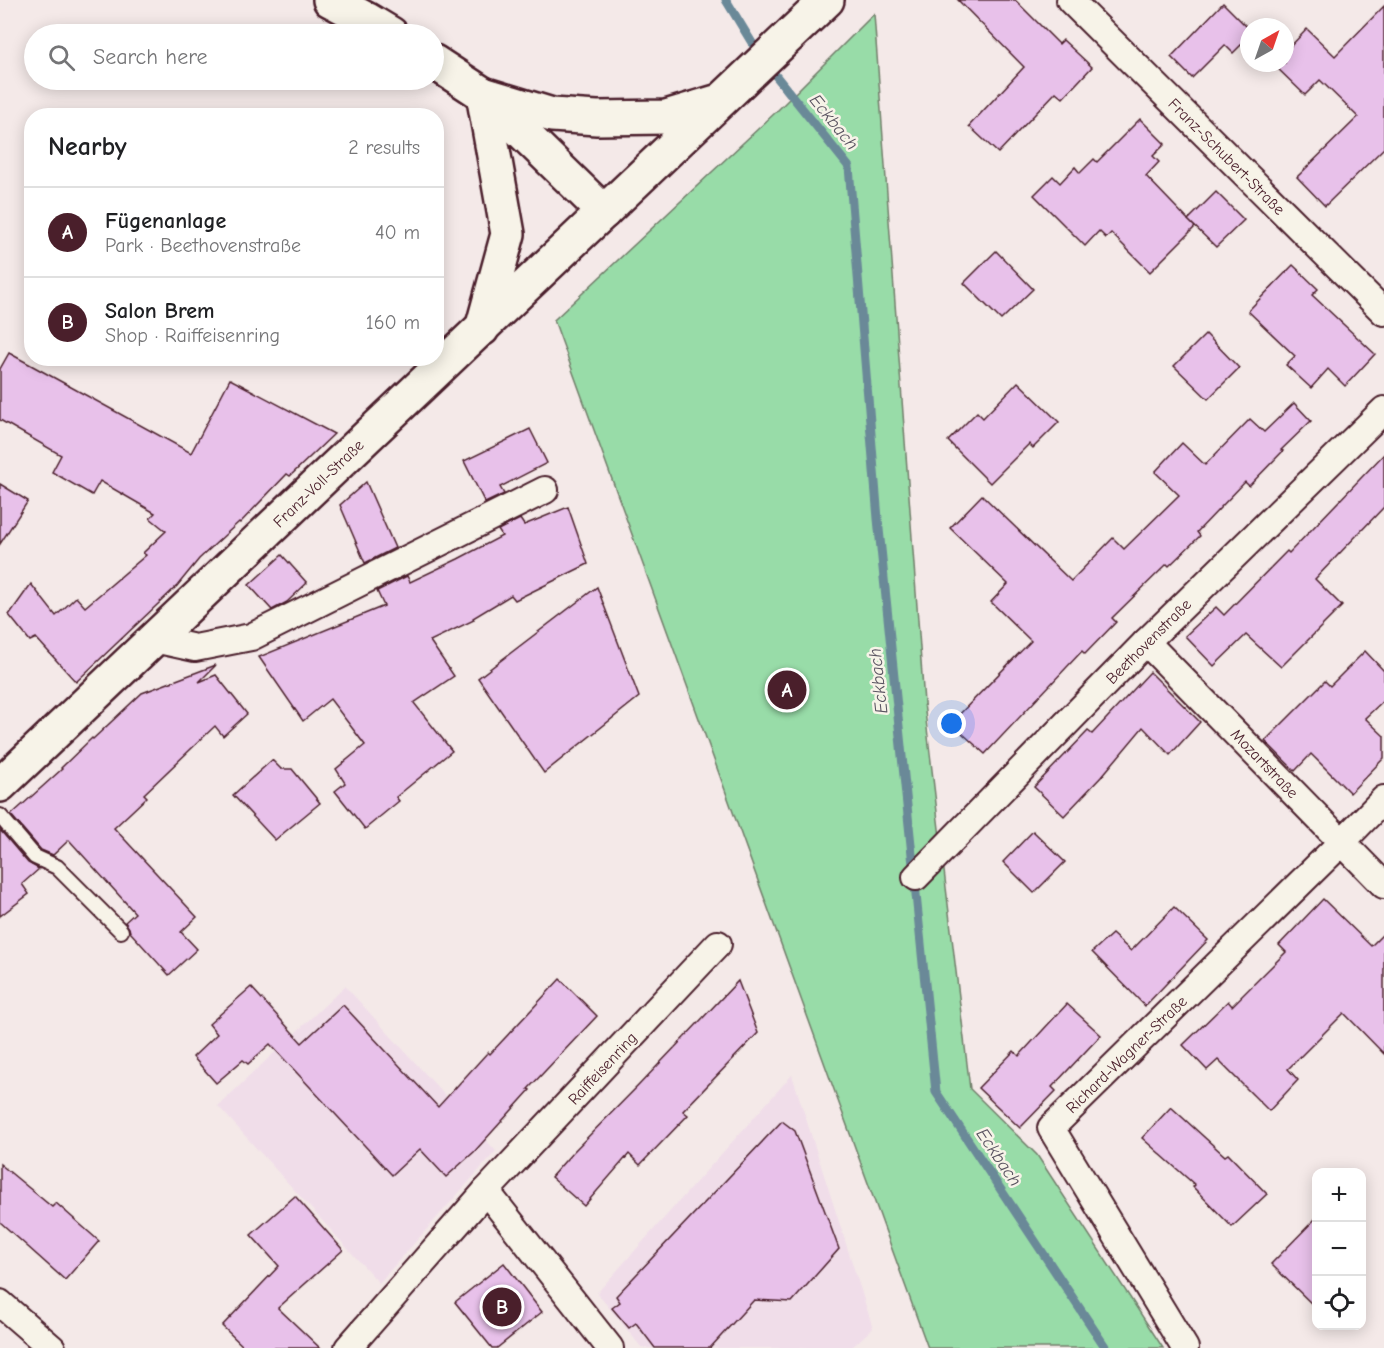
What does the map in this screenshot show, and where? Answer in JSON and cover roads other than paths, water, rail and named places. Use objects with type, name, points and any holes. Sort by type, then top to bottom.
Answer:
[{"type":"main road","points":[[330,0],[374,24]]},
{"type":"main road","name":"Franz-Voll-Straße","points":[[444,364],[827,0]]},
{"type":"main road","points":[[444,69],[483,94],[604,212]]},
{"type":"main road","points":[[483,94],[552,115],[597,118],[666,117],[722,100]]},
{"type":"main road","points":[[482,328],[508,234],[483,94]]},
{"type":"main road","name":"Franz-Voll-Straße","points":[[0,785],[441,366]]},
{"type":"street","name":"Franz-Schubert-Straße","points":[[1070,0],[1384,312]]},
{"type":"street","name":"Beethovenstraße","points":[[916,877],[1146,642],[1384,410]]},
{"type":"street","points":[[154,639],[195,648],[251,637],[545,490]]},
{"type":"street","name":"Mozartstraße","points":[[1146,642],[1384,885]]},
{"type":"street","name":"Richard-Wagner-Straße","points":[[1185,1348],[1051,1128],[1384,799]]},
{"type":"street","name":"Raiffeisenring","points":[[348,1348],[486,1191],[718,944]]},
{"type":"street","points":[[486,1191],[610,1348]]},
{"type":"street","points":[[0,1303],[51,1348]]},
{"type":"lane","points":[[0,816],[34,857],[57,867],[121,931]]},
{"type":"waterway","name":"Eckbach","points":[[726,0],[760,56],[849,167],[878,519],[936,1092],[1106,1348]]},
{"type":"place","name":"Fügenanlage","points":[[787,690]]},
{"type":"place","name":"Salon Brem","points":[[502,1307]]}]
